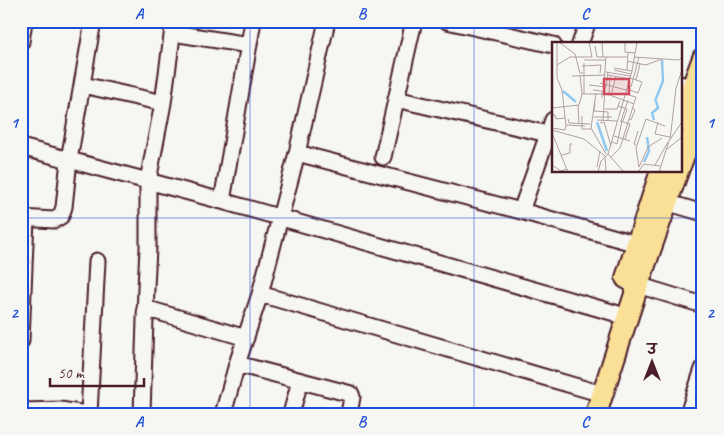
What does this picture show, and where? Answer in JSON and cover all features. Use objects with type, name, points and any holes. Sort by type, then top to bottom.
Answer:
[{"type":"main road","points":[[682,115],[703,58]]},
{"type":"main road","points":[[682,161],[703,106]]},
{"type":"main road","points":[[583,414],[596,392],[659,200],[661,172]]},
{"type":"main road","points":[[632,283],[637,244],[659,200],[677,172]]},
{"type":"main road","points":[[596,392],[596,414]]},
{"type":"street","points":[[21,42],[24,21]]},
{"type":"street","points":[[21,341],[24,218],[54,220],[61,216],[64,207],[69,160],[93,21]]},
{"type":"street","points":[[222,201],[253,21]]},
{"type":"street","points":[[223,414],[260,294],[297,153],[327,21]]},
{"type":"street","points":[[383,157],[414,21]]},
{"type":"street","points":[[447,21],[552,45]]},
{"type":"street","points":[[581,42],[588,21]]},
{"type":"street","points":[[142,414],[148,248],[148,181],[163,102],[174,27],[248,45]]},
{"type":"street","points":[[83,85],[163,102]]},
{"type":"street","points":[[396,99],[550,127],[520,211]]},
{"type":"street","points":[[21,147],[280,217],[621,316]]},
{"type":"street","points":[[297,153],[520,211],[637,244]]},
{"type":"street","points":[[659,200],[703,213]]},
{"type":"street","points":[[21,411],[60,410],[88,414],[97,261]]},
{"type":"street","points":[[632,283],[703,305]]},
{"type":"street","points":[[260,294],[596,392]]},
{"type":"street","points":[[145,308],[246,338]]},
{"type":"street","points":[[237,364],[350,394],[352,397],[349,414]]},
{"type":"street","points":[[688,414],[703,369]]},
{"type":"street","points":[[291,414],[300,380]]}]
